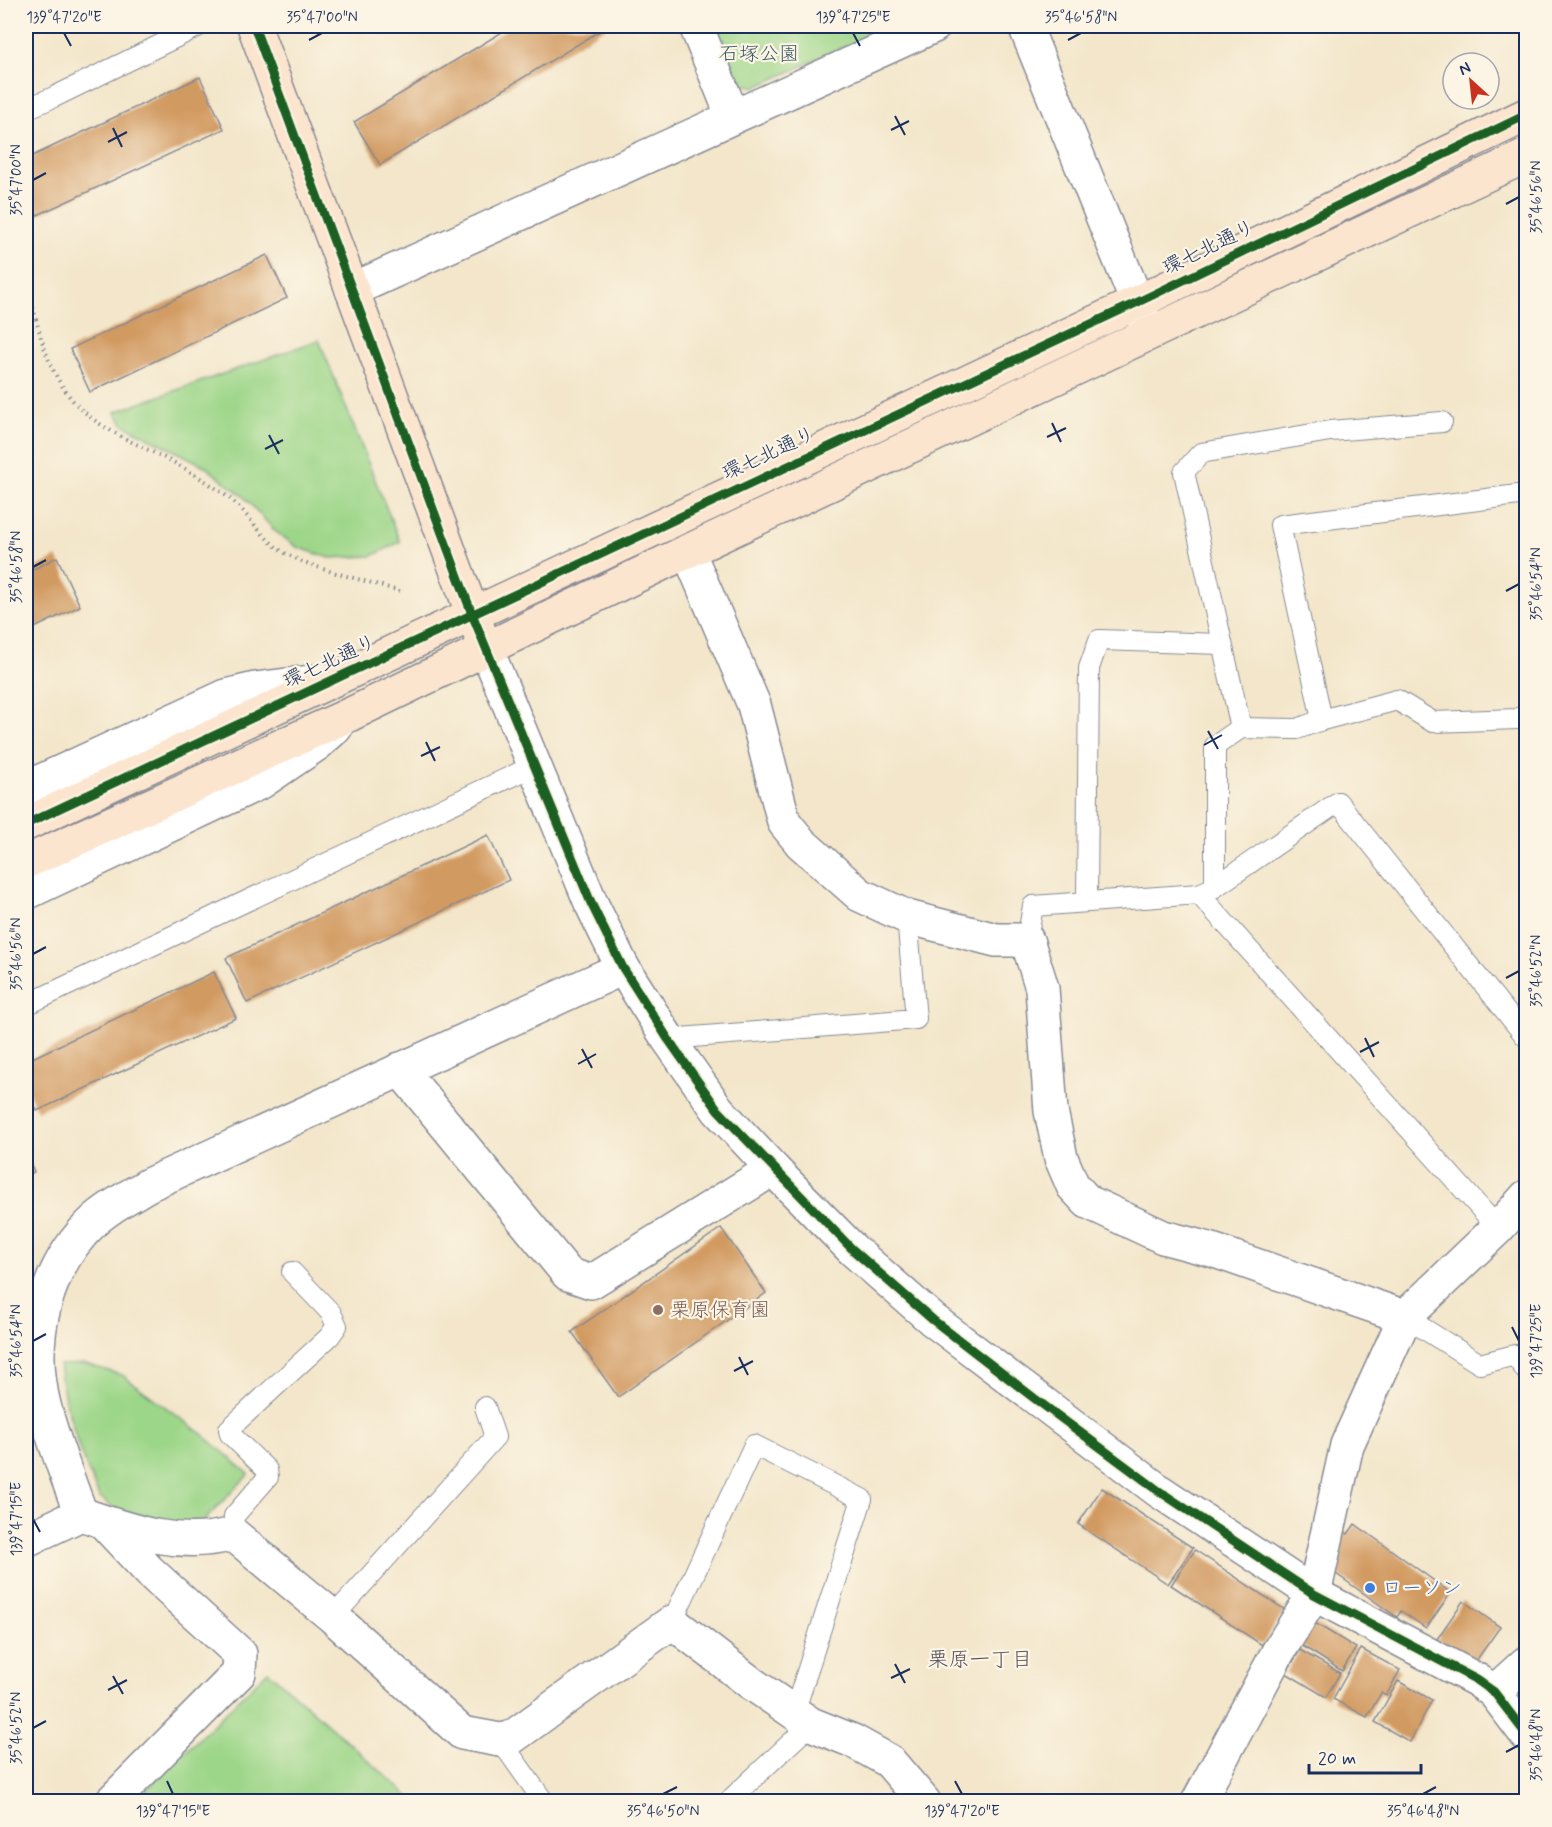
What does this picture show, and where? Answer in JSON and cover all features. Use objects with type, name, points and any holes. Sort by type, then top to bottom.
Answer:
[{"type":"street","points":[[254,26],[472,614],[591,903],[623,968],[668,1039],[718,1110],[854,1250],[942,1327],[1159,1491],[1314,1594],[1477,1680],[1494,1692],[1527,1734]]},
{"type":"street","points":[[696,26],[733,117]]},
{"type":"street","points":[[352,290],[934,26]]},
{"type":"street","points":[[1025,26],[1150,334]]},
{"type":"street","name":"環七北通り","points":[[26,824],[1138,302],[1527,115]]},
{"type":"street","points":[[26,862],[351,714],[688,551],[1527,156]]},
{"type":"street","points":[[688,551],[754,705],[784,822],[801,843],[860,895],[907,916],[996,940],[1027,940],[1042,988],[1051,1111],[1060,1158],[1073,1186],[1088,1202],[1163,1237],[1212,1250],[1405,1317]]},
{"type":"street","points":[[26,788],[226,696],[255,689],[335,679]]},
{"type":"street","points":[[26,893],[261,782],[317,744],[351,714]]},
{"type":"street","points":[[111,1802],[239,1673],[240,1654],[92,1518],[44,1404],[38,1365],[39,1330],[45,1297],[74,1244],[94,1221],[117,1203],[148,1185],[623,968]]},
{"type":"street","points":[[400,1069],[568,1274],[591,1282],[773,1169]]},
{"type":"street","points":[[1198,1802],[1278,1652],[1314,1594],[1347,1445],[1405,1317],[1527,1197]]},
{"type":"street","points":[[26,1540],[92,1518],[136,1533],[181,1540],[212,1540],[233,1534],[333,1617],[462,1733],[500,1740],[511,1738],[672,1622],[802,1719],[890,1761],[924,1802]]},
{"type":"street","points":[[1494,1692],[1527,1663]]},
{"type":"lane","points":[[26,108],[54,97],[199,26]]},
{"type":"lane","points":[[1241,728],[1184,472],[1201,453],[1330,431],[1442,423]]},
{"type":"lane","points":[[1322,720],[1280,525],[1527,494]]},
{"type":"lane","points":[[1087,902],[1089,668],[1099,640],[1222,644]]},
{"type":"lane","points":[[1498,1228],[1207,890],[1215,746],[1241,728],[1297,729],[1397,700],[1433,722],[1516,720],[1527,714]]},
{"type":"lane","points":[[26,1005],[533,766]]},
{"type":"lane","points":[[1027,940],[1033,906],[1207,890],[1338,802],[1527,1037]]},
{"type":"lane","points":[[668,1039],[916,1019],[907,916]]},
{"type":"lane","points":[[233,1534],[234,1516],[268,1477],[267,1470],[230,1434],[229,1429],[329,1337],[337,1326],[331,1313],[292,1272]]},
{"type":"lane","points":[[1405,1317],[1480,1364],[1515,1355],[1527,1371]]},
{"type":"lane","points":[[333,1617],[495,1437],[485,1407]]},
{"type":"lane","points":[[672,1622],[754,1445],[862,1499],[802,1719],[732,1798],[732,1802]]},
{"type":"lane","points":[[500,1740],[544,1802]]},
{"type":"path","points":[[26,278],[42,343],[51,366],[75,403],[96,421],[211,484],[236,504],[284,552],[310,564],[402,592]]},
{"type":"green space","name":"石塚公園","points":[[716,26],[891,26],[756,87],[739,83]]},
{"type":"green space","points":[[319,340],[400,542],[372,556],[330,558],[297,547],[275,531],[243,496],[203,465],[124,425],[115,412]]},
{"type":"green space","points":[[86,1364],[122,1375],[202,1434],[249,1474],[200,1525],[168,1524],[113,1508],[99,1497],[79,1448],[65,1400],[59,1365]]},
{"type":"green space","points":[[268,1671],[414,1801],[134,1802]]},
{"type":"building","points":[[512,26],[608,26],[380,165],[354,122]]},
{"type":"building","points":[[200,77],[224,129],[29,219],[26,212],[26,159]]},
{"type":"building","points":[[267,255],[287,298],[90,392],[70,349]]},
{"type":"building","points":[[57,557],[80,606],[26,632],[26,573]]},
{"type":"building","points":[[488,835],[509,880],[247,1003],[226,958]]},
{"type":"building","points":[[214,972],[236,1018],[37,1111],[26,1087],[26,1061]]},
{"type":"building","points":[[26,1155],[34,1172],[26,1176]]},
{"type":"building","points":[[721,1228],[766,1293],[618,1397],[572,1332]]},
{"type":"building","points":[[1102,1488],[1193,1548],[1168,1584],[1078,1524]]},
{"type":"building","points":[[1355,1524],[1451,1593],[1426,1628],[1401,1611],[1397,1617],[1332,1571],[1340,1528],[1348,1534]]},
{"type":"building","points":[[1195,1550],[1285,1610],[1262,1645],[1171,1585]]},
{"type":"building","points":[[1463,1601],[1500,1627],[1473,1665],[1437,1639]]},
{"type":"building","points":[[1315,1623],[1356,1648],[1342,1671],[1301,1645]]},
{"type":"building","points":[[1361,1649],[1400,1670],[1386,1696],[1381,1693],[1367,1717],[1333,1699]]},
{"type":"building","points":[[1300,1650],[1340,1673],[1326,1697],[1286,1673]]},
{"type":"building","points":[[1398,1681],[1432,1700],[1410,1742],[1375,1722]]},
{"type":"cycle path","points":[[254,26],[472,614],[591,903],[623,968],[668,1039],[718,1110],[853,1250],[933,1320],[1159,1491],[1314,1594],[1477,1680],[1494,1692],[1526,1734]]},
{"type":"cycle path","points":[[26,824],[1138,302],[1526,115]]},
{"type":"place","name":"栗原保育園","points":[[658,1310]]},
{"type":"place","name":"ローソン","points":[[1370,1588]]},
{"type":"district","name":"栗原一丁目","points":[[980,1660]]}]
